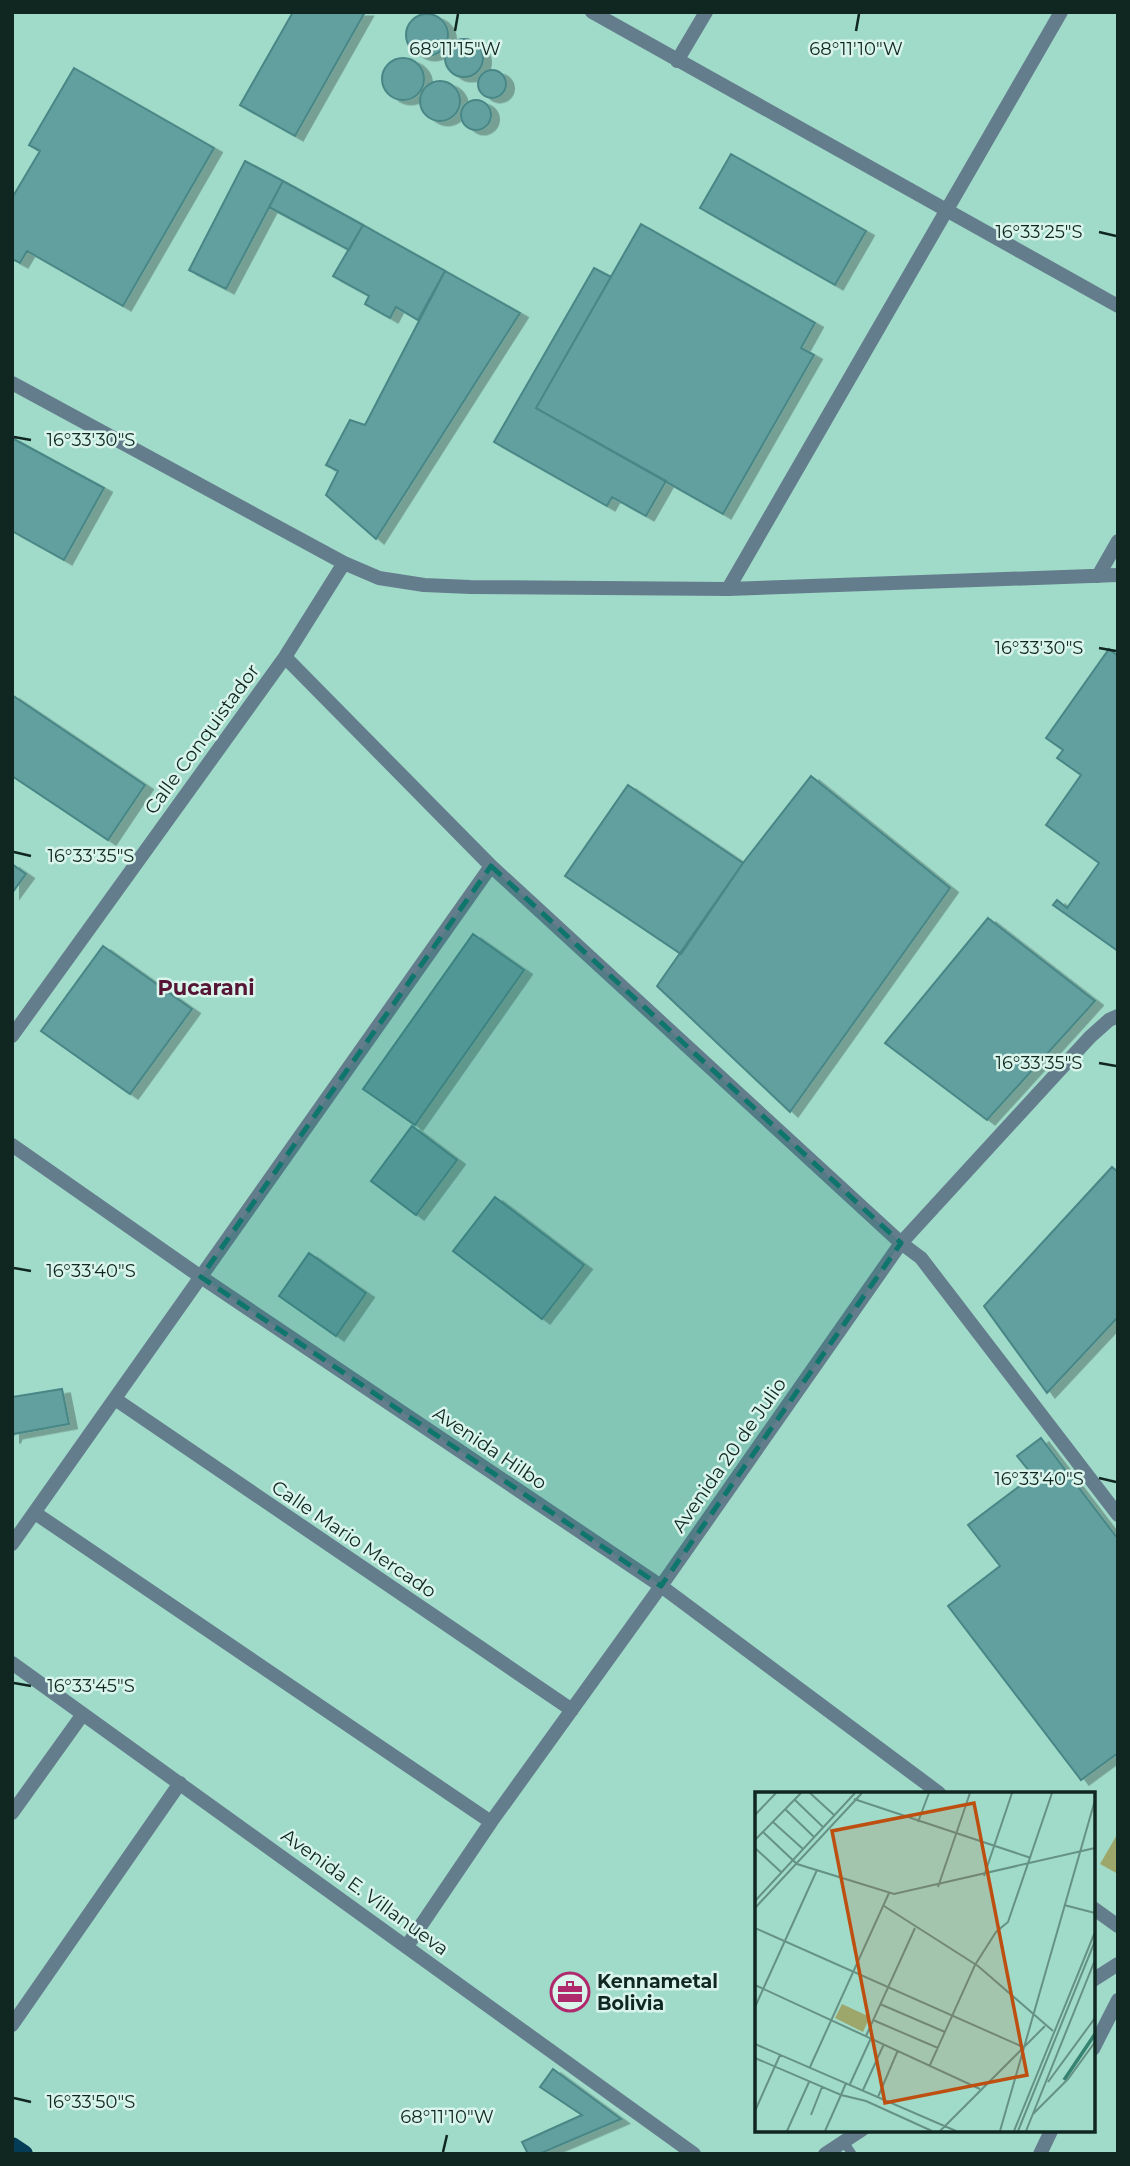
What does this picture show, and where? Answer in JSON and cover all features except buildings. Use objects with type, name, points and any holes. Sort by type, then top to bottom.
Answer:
[{"type":"main road","points":[[12,2146],[24,2154]]},
{"type":"street","points":[[592,12],[1118,306]]},
{"type":"street","points":[[677,61],[706,12]]},
{"type":"street","points":[[728,589],[1061,12]]},
{"type":"street","points":[[12,383],[344,563],[379,578],[424,585],[728,589],[1118,575]]},
{"type":"street","points":[[1098,576],[1118,541]]},
{"type":"street","name":"Calle Conquistador","points":[[12,1036],[285,657],[344,563]]},
{"type":"street","points":[[285,657],[491,866],[921,1258],[1118,1516]]},
{"type":"street","points":[[12,1544],[491,866]]},
{"type":"street","name":"Avenida 20 de Julio","points":[[407,1946],[491,1822],[661,1586],[901,1242],[1090,1037],[1109,1020],[1118,1016]]},
{"type":"street","name":"Avenida Hilbo","points":[[12,1145],[201,1277],[661,1586],[938,1792]]},
{"type":"street","name":"Calle Mario Mercado","points":[[115,1399],[572,1710]]},
{"type":"street","points":[[34,1513],[491,1822]]},
{"type":"street","name":"Avenida E. Villanueva","points":[[12,1663],[694,2154]]},
{"type":"street","points":[[12,1813],[83,1714]]},
{"type":"street","points":[[12,2025],[180,1783]]},
{"type":"street","points":[[1095,1909],[1118,1926]]},
{"type":"street","points":[[1095,1979],[1118,1964]]},
{"type":"street","points":[[1095,2045],[1118,2000]]},
{"type":"street","points":[[825,2154],[848,2148],[861,2131]]},
{"type":"street","points":[[1040,2154],[1051,2131]]},
{"type":"highlighted area","points":[[491,866],[901,1243],[661,1586],[201,1277]]},
{"type":"green space","points":[[1118,1833],[1118,1874],[1100,1864]]},
{"type":"place","name":"Kennametal Bolivia","points":[[570,1992]]},
{"type":"district","name":"Pucarani","points":[[206,987]]}]
